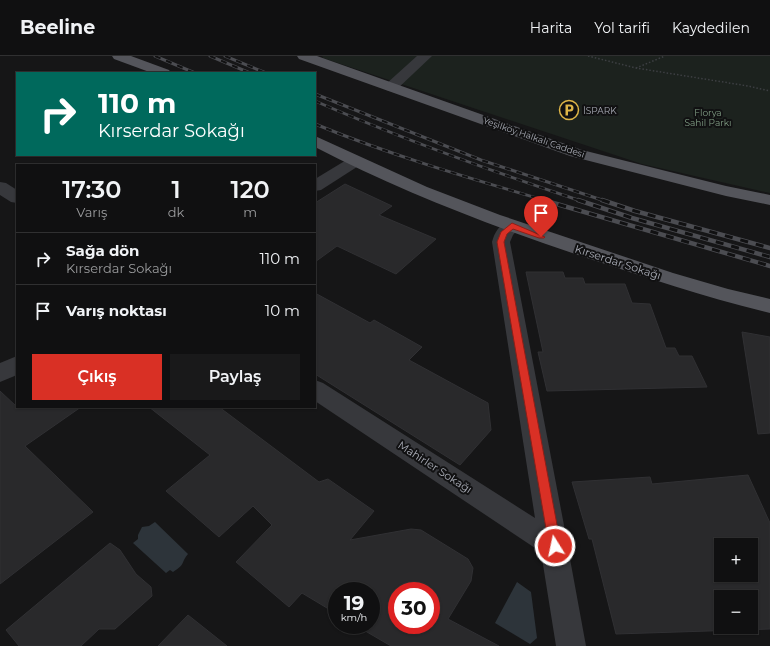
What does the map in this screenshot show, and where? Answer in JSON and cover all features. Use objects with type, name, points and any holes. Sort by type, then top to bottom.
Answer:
[{"type":"main road","points":[[119,56],[161,72]]},
{"type":"main road","name":"Yeşilköy Halkalı Caddesi","points":[[304,56],[576,152],[770,200]]},
{"type":"main road","name":"Kırserdar Sokağı","points":[[316,142],[354,162],[541,237],[661,276],[770,306]]},
{"type":"street","points":[[396,89],[425,56]]},
{"type":"street","points":[[396,89],[413,78],[423,75]]},
{"type":"street","points":[[316,185],[354,162]]},
{"type":"street","points":[[0,187],[16,197]]},
{"type":"street","points":[[512,226],[504,234],[500,242],[555,546],[571,646]]},
{"type":"street","points":[[0,374],[16,365]]},
{"type":"street","name":"Mahirler Sokağı","points":[[316,390],[555,546]]},
{"type":"path","points":[[588,56],[636,68],[748,86],[770,91]]},
{"type":"path","points":[[636,68],[665,56]]},
{"type":"green space","name":"Florya Sahil Parkı","points":[[322,56],[770,56],[770,193],[642,164],[323,58]]},
{"type":"shaded area","points":[[155,522],[188,554],[182,565],[173,572],[170,570],[166,573],[133,543],[138,539],[138,535],[142,527],[149,526]]},
{"type":"shaded area","points":[[517,582],[531,592],[537,638],[530,644],[495,623]]},
{"type":"building","points":[[345,184],[392,206],[379,215],[436,239],[396,274],[337,246],[316,261],[316,202]]},
{"type":"building","points":[[526,272],[563,272],[565,278],[583,278],[585,284],[625,284],[632,303],[650,304],[666,348],[675,348],[679,356],[692,356],[707,387],[547,391],[538,352],[543,352]]},
{"type":"building","points":[[316,294],[370,323],[374,320],[422,347],[409,360],[488,403],[491,430],[460,465],[316,375]]},
{"type":"building","points":[[742,332],[770,337],[770,433],[758,434]]},
{"type":"building","points":[[0,391],[16,406],[16,408],[80,408],[25,446],[93,512],[0,584]]},
{"type":"building","points":[[150,408],[220,408],[319,482],[328,479],[374,511],[350,540],[411,529],[421,530],[468,559],[473,568],[471,581],[448,619],[499,646],[391,646],[370,634],[380,634],[380,582],[328,582],[328,609],[302,593],[289,607],[236,562],[272,525],[253,506],[219,537],[166,491],[210,455]]},
{"type":"building","points":[[748,475],[770,523],[770,629],[758,629],[758,590],[714,590],[714,631],[616,634],[592,539],[589,539],[572,482],[650,477],[652,484]]},
{"type":"building","points":[[110,543],[120,550],[136,574],[151,587],[152,596],[115,629],[99,629],[81,646],[19,646],[6,630]]},
{"type":"building","points":[[188,615],[227,646],[158,646]]},
{"type":"railway","points":[[155,56],[193,72]]},
{"type":"railway","points":[[210,56],[248,72]]},
{"type":"railway","points":[[225,56],[264,72]]},
{"type":"railway","points":[[316,94],[481,160],[605,201]]},
{"type":"railway","points":[[316,101],[447,154],[581,201]]},
{"type":"railway","points":[[316,124],[401,156],[547,201]]},
{"type":"railway","points":[[543,200],[770,266]]},
{"type":"railway","points":[[581,201],[632,218],[770,257]]},
{"type":"railway","points":[[605,201],[635,211],[770,248]]},
{"type":"place","name":"İSPARK","points":[[569,110]]},
{"type":"route","points":[[541,237],[512,226],[504,234],[500,242],[555,546]]}]
